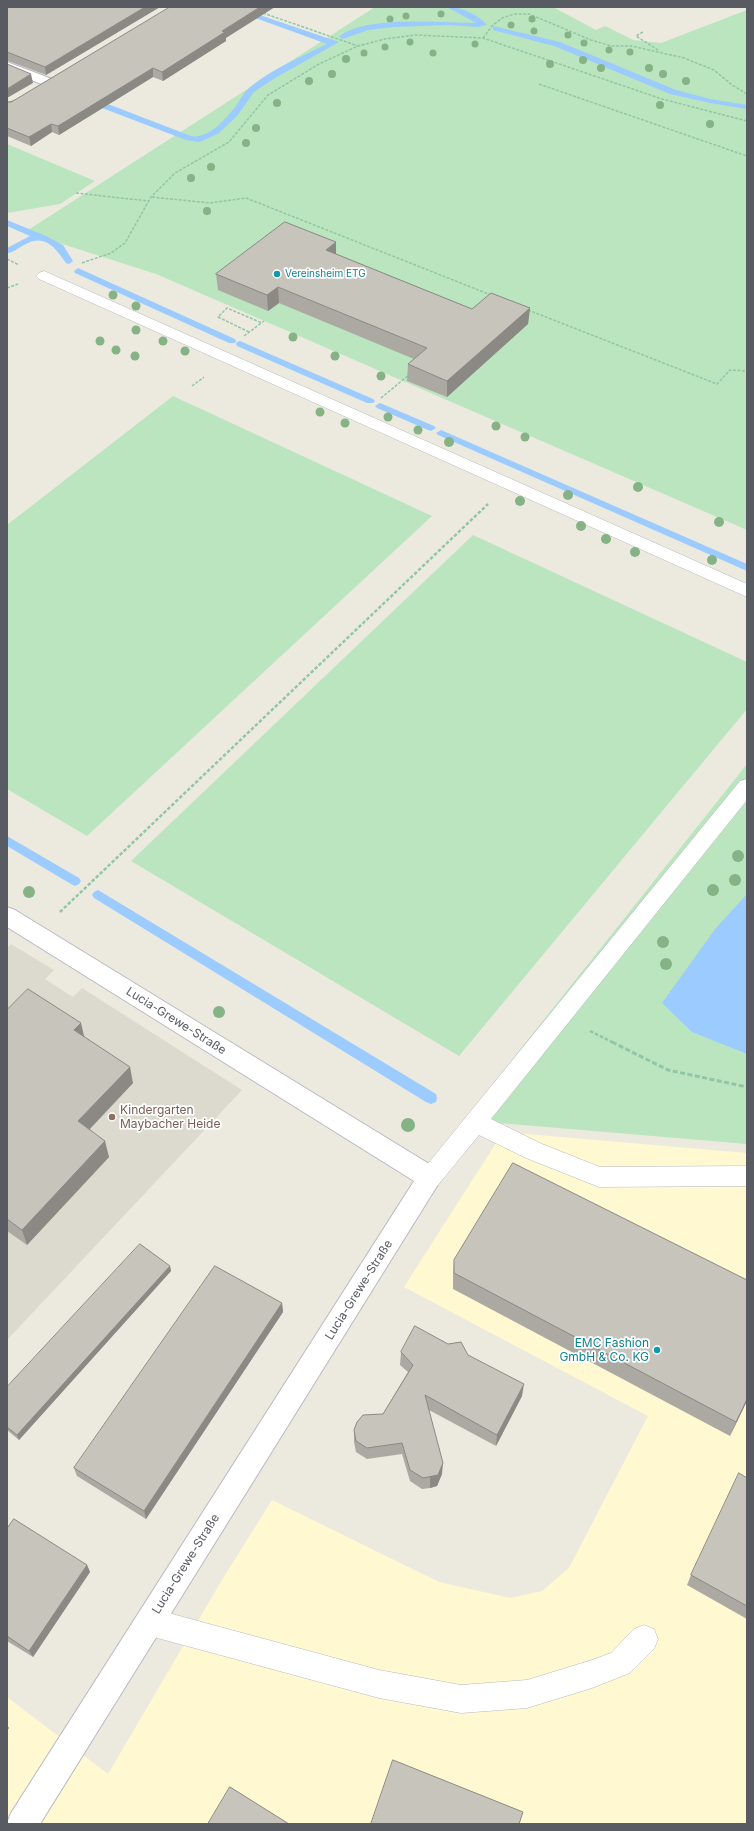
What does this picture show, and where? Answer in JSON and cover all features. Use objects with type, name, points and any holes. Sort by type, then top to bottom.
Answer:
[{"type":"street","points":[[7,66],[47,82]]},
{"type":"street","points":[[34,90],[60,74]]},
{"type":"street","name":"Lucia-Grewe-Straße","points":[[7,916],[430,1178],[22,1824]]},
{"type":"lane","points":[[44,276],[217,356],[510,484],[747,591]]},
{"type":"lane","points":[[430,1178],[747,786]]},
{"type":"lane","points":[[475,1122],[534,1151],[599,1176],[747,1176]]},
{"type":"lane","points":[[150,1622],[379,1684],[461,1699],[527,1694],[592,1674],[620,1663],[644,1640]]},
{"type":"path","points":[[261,12],[358,46]]},
{"type":"path","points":[[483,38],[496,20],[506,15],[519,12],[529,14],[591,40],[611,46],[632,46],[684,58],[714,70],[732,86],[747,94]]},
{"type":"path","points":[[643,32],[636,36],[660,52]]},
{"type":"path","points":[[7,288],[111,253],[125,243],[151,197],[175,173],[229,142],[268,95],[319,64],[358,46],[385,39],[415,35],[483,38],[552,60],[662,99],[747,121]]},
{"type":"path","points":[[539,84],[747,156]]},
{"type":"path","points":[[76,193],[149,201]]},
{"type":"path","points":[[151,197],[210,203],[246,198],[498,298]]},
{"type":"path","points":[[249,332],[218,317],[228,308],[262,323]]},
{"type":"path","points":[[527,309],[717,384],[730,370],[747,370]]},
{"type":"path","points":[[358,417],[414,370]]},
{"type":"path","points":[[37,935],[510,484]]},
{"type":"path","points":[[561,1016],[668,1070],[747,1087]]},
{"type":"shaded area","name":"Kindergarten Maybacher Heide","points":[[11,944],[54,970],[45,979],[73,997],[82,988],[242,1090],[7,1340],[7,948]]},
{"type":"shaded area","points":[[503,1132],[747,1153],[747,1824],[7,1824],[7,1697],[108,1774],[222,1580],[272,1500],[439,1582],[510,1598],[542,1591],[569,1568],[648,1416],[404,1287]]},
{"type":"green space","points":[[375,7],[553,7],[596,30],[605,26],[633,40],[661,43],[747,10],[747,530],[156,274],[25,232]]},
{"type":"green space","points":[[7,144],[95,181],[60,204],[7,213]]},
{"type":"green space","points":[[173,396],[432,516],[87,836],[7,789],[7,525]]},
{"type":"green space","points":[[473,535],[747,662],[747,709],[459,1056],[131,861]]},
{"type":"green space","points":[[747,764],[747,1144],[464,1120]]},
{"type":"water","points":[[747,894],[747,1054],[692,1032],[662,1003],[716,928]]},
{"type":"building","points":[[7,7],[145,7],[45,67],[7,52]]},
{"type":"building","points":[[170,7],[260,7],[222,31],[225,32],[162,72],[153,68],[58,126],[51,124],[29,137],[7,128],[7,102],[11,102]]},
{"type":"building","points":[[7,64],[31,74],[7,89]]},
{"type":"building","points":[[285,222],[336,242],[326,250],[472,309],[491,293],[530,308],[447,381],[408,364],[427,348],[278,287],[267,295],[216,274]]},
{"type":"building","points":[[28,989],[81,1023],[74,1030],[130,1067],[78,1121],[105,1141],[22,1230],[7,1219],[7,1010]]},
{"type":"building","name":"EMC Fashion GmbH & Co. KG","points":[[513,1163],[747,1280],[747,1399],[736,1422],[454,1273],[454,1260]]},
{"type":"building","points":[[140,1244],[170,1266],[17,1435],[7,1427],[7,1387]]},
{"type":"building","points":[[215,1266],[282,1303],[144,1511],[74,1468]]},
{"type":"building","points":[[415,1326],[448,1344],[461,1342],[468,1355],[524,1384],[497,1435],[425,1395],[443,1463],[438,1475],[423,1478],[410,1470],[402,1443],[367,1448],[356,1441],[354,1430],[357,1422],[363,1415],[383,1414],[413,1365],[401,1352]]},
{"type":"building","points":[[739,1473],[747,1478],[747,1606],[691,1575]]},
{"type":"building","points":[[14,1519],[87,1565],[29,1651],[7,1636],[7,1529]]},
{"type":"building","points":[[393,1760],[523,1812],[519,1824],[371,1824]]},
{"type":"building","points":[[230,1787],[289,1824],[208,1824]]},
{"type":"waterway","points":[[229,7],[332,43]]},
{"type":"waterway","points":[[451,7],[469,15],[483,25]]},
{"type":"waterway","points":[[343,37],[367,28],[394,24],[448,23],[482,25]]},
{"type":"waterway","points":[[496,28],[557,44],[673,92],[710,101],[747,107]]},
{"type":"waterway","points":[[92,101],[189,138],[200,140],[216,131],[234,114],[251,90],[272,76],[335,42]]},
{"type":"waterway","points":[[7,223],[60,247],[69,261]]},
{"type":"waterway","points":[[8,251],[30,238],[41,238]]},
{"type":"waterway","points":[[78,271],[232,341]]},
{"type":"waterway","points":[[240,344],[370,401]]},
{"type":"waterway","points":[[380,406],[431,428]]},
{"type":"waterway","points":[[441,433],[747,568]]},
{"type":"waterway","points":[[7,840],[75,881]]},
{"type":"waterway","points":[[98,895],[431,1098]]},
{"type":"place","name":"Vereinsheim ETG","points":[[277,274]]},
{"type":"place","name":"Kindergarten Maybacher Heide","points":[[112,1117]]},
{"type":"place","name":"EMC Fashion GmbH & Co. KG","points":[[657,1350]]}]
